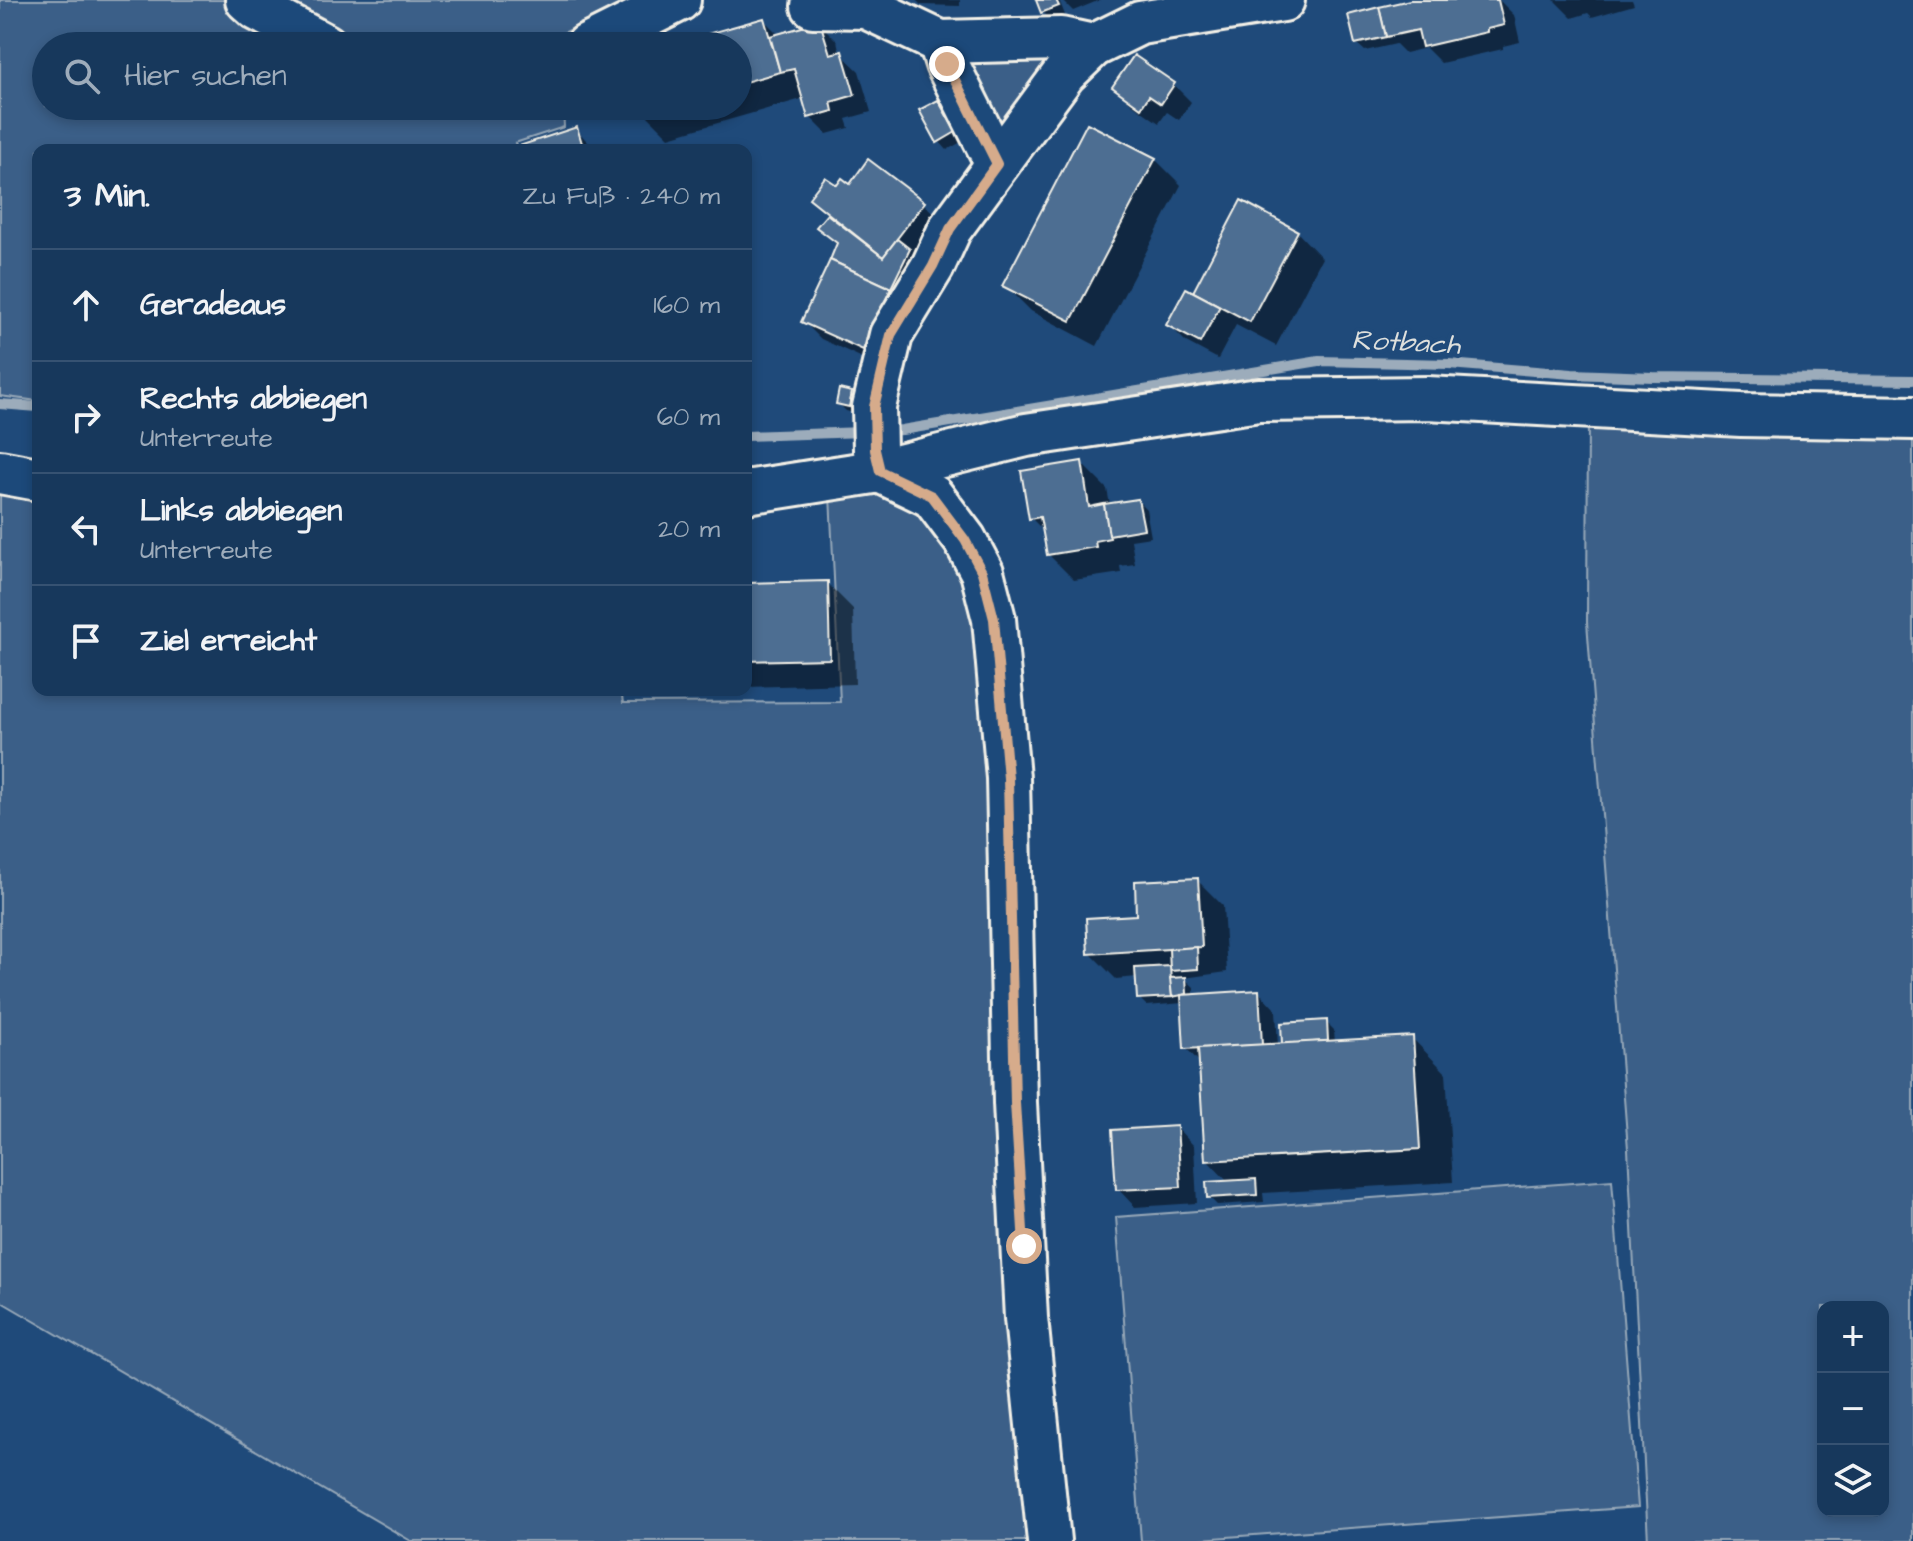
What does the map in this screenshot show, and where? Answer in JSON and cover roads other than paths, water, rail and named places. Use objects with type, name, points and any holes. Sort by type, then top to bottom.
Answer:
[{"type":"street","points":[[247,0],[257,9],[300,32]]},
{"type":"street","points":[[615,32],[679,0]]},
{"type":"street","points":[[878,460],[874,407],[891,335],[933,266],[950,229],[1064,74],[1093,46],[1138,12],[1266,2]]},
{"type":"street","points":[[813,6],[866,7],[940,42],[1003,38],[1061,39],[1093,46]]},
{"type":"street","points":[[940,42],[947,64],[997,164]]},
{"type":"street","points":[[752,491],[878,460],[1259,400],[1427,398],[1741,415],[1913,418]]},
{"type":"street","points":[[878,460],[932,496],[965,540],[982,572],[994,619],[1008,778],[1015,1103],[1026,1318],[1049,1541]]},
{"type":"street","points":[[0,472],[32,478]]},
{"type":"waterway","name":"Rotbach","points":[[884,431],[1319,361],[1449,364],[1653,377],[1913,380]]},
{"type":"waterway","points":[[0,404],[32,407]]},
{"type":"waterway","points":[[752,436],[864,432]]}]
